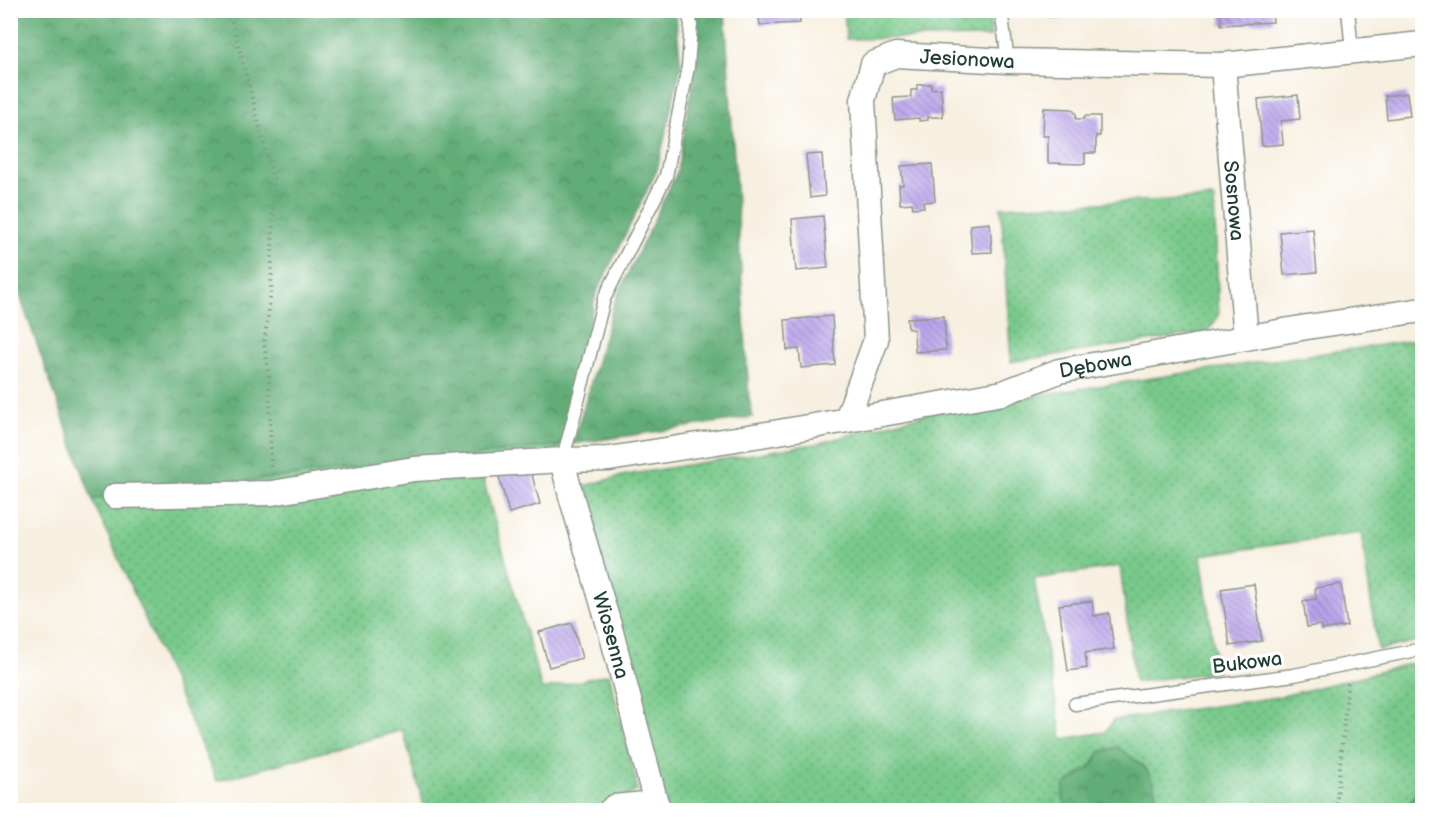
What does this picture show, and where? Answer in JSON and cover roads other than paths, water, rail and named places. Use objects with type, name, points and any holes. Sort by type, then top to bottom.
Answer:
[{"type":"street","name":"Jesionowa","points":[[847,419],[876,339],[863,100],[873,64],[896,55],[1008,61],[1223,65],[1422,44]]},
{"type":"street","name":"Sosnowa","points":[[1223,65],[1246,338]]},
{"type":"street","name":"Dębowa","points":[[115,496],[272,493],[414,469],[609,459],[1003,393],[1059,371],[1422,310]]},
{"type":"street","name":"Wiosenna","points":[[562,460],[658,806]]},
{"type":"street","points":[[611,810],[614,807],[658,806]]},
{"type":"lane","points":[[562,460],[604,299],[666,176],[688,67],[691,24],[687,10]]},
{"type":"lane","points":[[1001,10],[1008,61]]},
{"type":"lane","points":[[1348,10],[1352,51]]},
{"type":"lane","name":"Bukowa","points":[[1075,704],[1294,675],[1422,649]]}]
